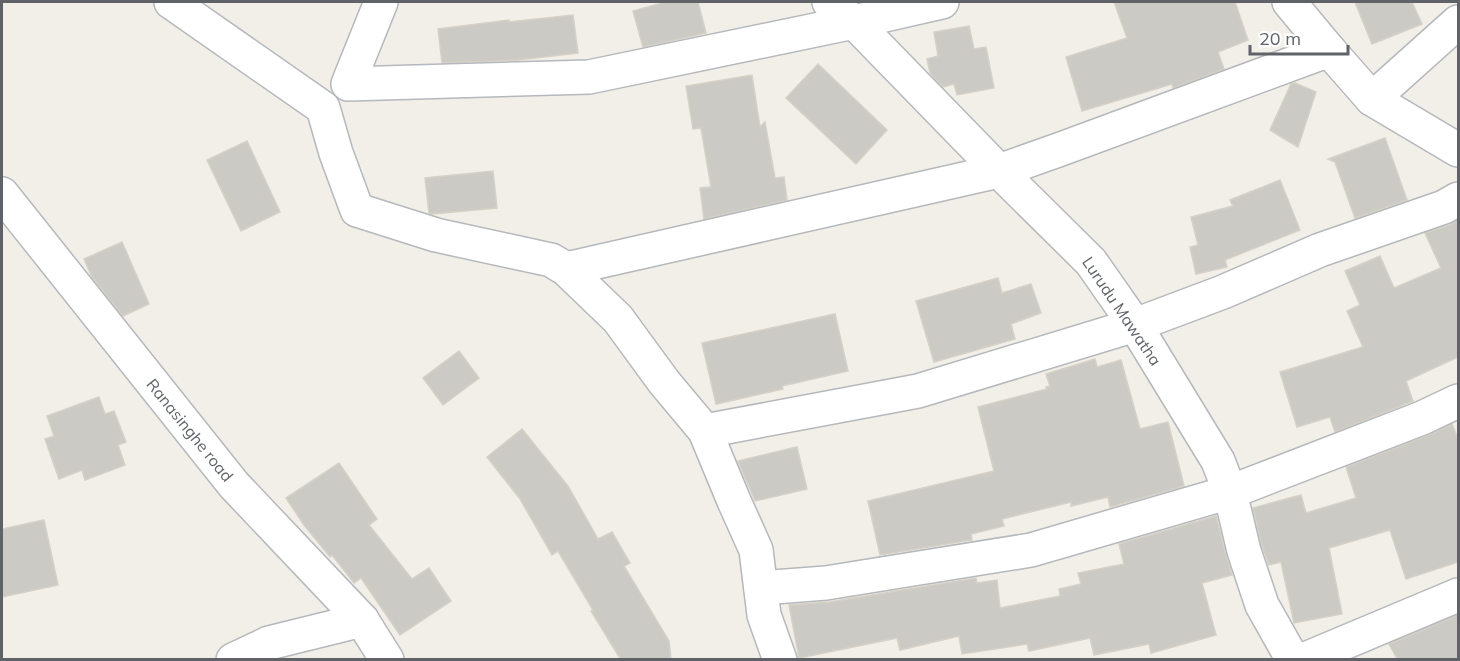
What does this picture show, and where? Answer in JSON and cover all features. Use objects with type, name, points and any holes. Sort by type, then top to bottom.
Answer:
[{"type":"street","points":[[171,2],[323,108],[336,153],[357,210],[436,235],[551,260],[566,269],[618,319],[664,382],[705,431],[756,550],[764,615],[780,660]]},
{"type":"street","points":[[381,2],[348,84],[589,77],[942,2]]},
{"type":"street","name":"Lurudu Mawatha","points":[[829,2],[854,22],[1091,262],[1135,325],[1218,461],[1230,492],[1244,551],[1262,605],[1293,660]]},
{"type":"street","points":[[1289,2],[1372,99],[1458,150]]},
{"type":"street","points":[[1372,99],[1458,22]]},
{"type":"street","points":[[566,269],[999,171],[1329,50]]},
{"type":"street","name":"Ranasinghe road","points":[[2,194],[234,485],[362,620],[387,660]]},
{"type":"street","points":[[705,431],[918,391],[1135,325],[1222,292],[1320,250],[1444,207],[1458,199]]},
{"type":"street","points":[[761,588],[826,583],[1031,550],[1230,492],[1422,418],[1458,401]]},
{"type":"street","points":[[1303,660],[1458,595]]},
{"type":"street","points":[[234,660],[269,643],[362,620]]},
{"type":"building","points":[[666,2],[698,2],[706,33],[643,47],[633,11]]},
{"type":"building","points":[[1114,2],[1235,2],[1248,40],[1218,52],[1224,69],[1173,88],[1172,84],[1082,111],[1066,57],[1127,38]]},
{"type":"building","points":[[1355,2],[1412,2],[1422,24],[1372,44]]},
{"type":"building","points":[[573,15],[578,53],[518,60],[442,63],[438,29]]},
{"type":"building","points":[[969,26],[974,49],[986,47],[994,88],[957,95],[954,84],[943,87],[930,73],[927,59],[938,56],[934,32]]},
{"type":"building","points":[[818,64],[887,130],[856,164],[786,98]]},
{"type":"building","points":[[752,75],[760,127],[765,122],[775,178],[784,177],[787,200],[704,219],[700,188],[711,187],[701,128],[693,129],[686,86]]},
{"type":"building","points":[[1295,83],[1316,92],[1298,147],[1270,130],[1291,84]]},
{"type":"building","points":[[1385,138],[1407,200],[1355,218],[1335,162],[1328,159]]},
{"type":"building","points":[[247,141],[280,212],[241,231],[207,160]]},
{"type":"building","points":[[493,171],[497,208],[429,213],[425,178]]},
{"type":"building","points":[[1280,180],[1300,230],[1225,260],[1227,267],[1196,274],[1190,247],[1198,245],[1191,217],[1233,206],[1230,200]]},
{"type":"building","points":[[1458,220],[1458,357],[1406,381],[1413,401],[1335,432],[1330,417],[1297,427],[1280,372],[1363,347],[1347,311],[1360,305],[1345,271],[1380,256],[1394,288],[1441,268],[1425,233]]},
{"type":"building","points":[[122,242],[149,304],[123,316],[92,277],[84,259]]},
{"type":"building","points":[[998,278],[1002,293],[1031,284],[1041,313],[1011,324],[1015,339],[934,362],[916,301]]},
{"type":"building","points":[[835,314],[848,371],[716,404],[702,343]]},
{"type":"building","points":[[459,351],[479,378],[443,405],[423,378]]},
{"type":"building","points":[[1095,359],[1097,367],[1121,360],[1140,429],[1168,422],[1184,486],[1110,507],[1108,497],[1071,506],[1071,502],[1002,519],[1004,526],[971,534],[972,540],[880,555],[868,501],[994,471],[978,407],[1047,389],[1046,387],[1050,386],[1046,374]]},
{"type":"building","points":[[99,397],[105,414],[114,411],[126,442],[118,445],[125,465],[85,480],[82,470],[59,479],[45,439],[54,436],[47,416]]},
{"type":"building","points":[[1452,424],[1458,439],[1458,562],[1406,579],[1390,530],[1329,548],[1342,614],[1294,623],[1281,562],[1269,565],[1253,508],[1301,495],[1306,513],[1356,498],[1346,467]]},
{"type":"building","points":[[522,429],[568,486],[598,539],[612,532],[630,563],[624,566],[669,641],[671,660],[621,660],[558,551],[552,555],[520,499],[487,457]]},
{"type":"building","points":[[797,447],[807,489],[755,501],[738,461]]},
{"type":"building","points":[[339,463],[377,519],[369,525],[412,579],[429,568],[451,601],[400,635],[361,578],[354,583],[304,525],[286,498]]},
{"type":"building","points":[[1216,516],[1232,575],[1202,583],[1216,635],[1151,653],[1149,644],[1094,655],[1090,638],[1029,651],[1027,644],[962,654],[959,636],[900,650],[897,638],[799,658],[789,605],[829,602],[976,578],[977,583],[997,580],[1000,608],[1060,596],[1059,589],[1081,584],[1078,573],[1124,564],[1119,544]]},
{"type":"building","points":[[44,520],[58,585],[2,597],[2,529]]},
{"type":"building","points":[[1458,615],[1458,660],[1398,660],[1389,644]]}]
